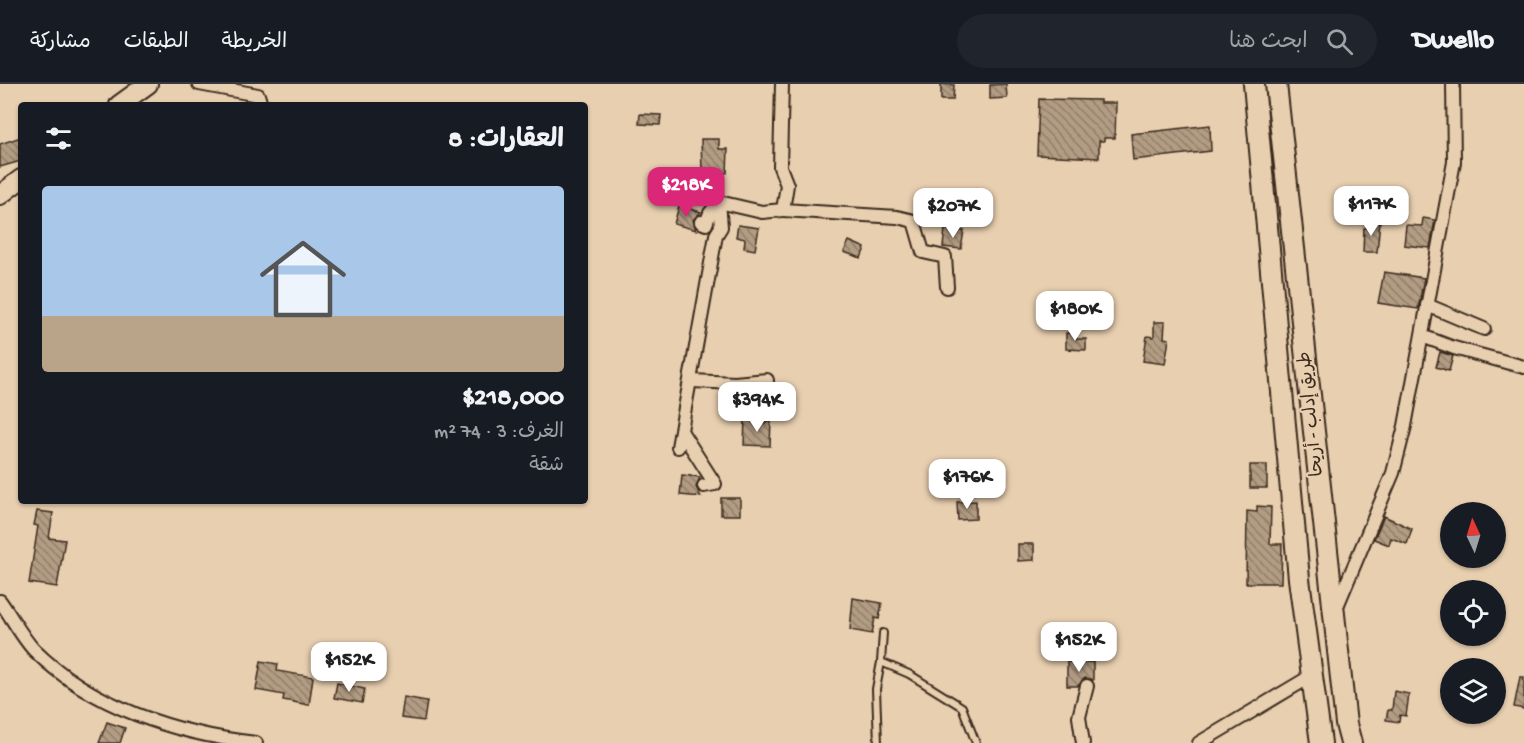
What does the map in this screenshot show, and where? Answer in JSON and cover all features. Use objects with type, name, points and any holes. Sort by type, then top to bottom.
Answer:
[{"type":"main road","points":[[123,102],[148,84]]},
{"type":"main road","name":"طريق إدلب - أريحا","points":[[1254,84],[1298,567],[1321,743]]},
{"type":"main road","name":"طريق إدلب - أريحا","points":[[1276,84],[1346,724],[1351,743]]},
{"type":"main road","points":[[0,195],[18,181]]},
{"type":"street","points":[[199,84],[258,95],[260,102]]},
{"type":"street","points":[[782,84],[780,167],[787,185],[783,210]]},
{"type":"street","points":[[1334,614],[1393,473],[1406,426],[1454,162],[1453,84]]},
{"type":"street","points":[[719,202],[762,212],[783,210],[897,217],[914,221],[923,252],[945,257],[947,287]]},
{"type":"street","points":[[701,222],[706,224],[710,213],[719,202]]},
{"type":"street","points":[[678,447],[692,381],[716,235],[721,227],[719,202]]},
{"type":"street","points":[[1427,305],[1484,329]]},
{"type":"street","points":[[1422,336],[1454,348],[1524,367]]},
{"type":"street","points":[[692,381],[735,383],[767,380],[763,416]]},
{"type":"street","points":[[681,431],[715,484],[704,486]]},
{"type":"street","points":[[0,601],[34,649],[87,692],[141,717],[230,740],[256,743]]},
{"type":"street","points":[[1198,743],[1313,675]]},
{"type":"street","points":[[1083,743],[1079,717],[1087,686]]},
{"type":"lane","points":[[878,743],[876,689],[884,633]]},
{"type":"lane","points":[[881,662],[909,674],[962,707],[976,743]]},
{"type":"building","points":[[941,84],[954,85],[953,100],[941,100]]},
{"type":"building","points":[[1006,84],[1007,98],[990,99],[990,85]]},
{"type":"building","points":[[1039,99],[1100,100],[1100,103],[1116,103],[1115,138],[1104,138],[1104,141],[1099,141],[1099,158],[1037,155]]},
{"type":"building","points":[[640,114],[661,115],[660,125],[639,124]]},
{"type":"building","points":[[1210,125],[1211,151],[1133,160],[1131,134]]},
{"type":"building","points":[[18,138],[18,162],[0,167],[0,144]]},
{"type":"building","points":[[701,139],[719,139],[719,149],[728,149],[727,173],[702,171]]},
{"type":"building","points":[[679,206],[701,212],[693,220],[696,230],[674,224]]},
{"type":"building","points":[[1423,218],[1435,220],[1430,248],[1404,245],[1406,225],[1422,226]]},
{"type":"building","points":[[1369,221],[1380,221],[1377,252],[1363,252],[1364,228],[1369,228]]},
{"type":"building","points":[[738,225],[759,228],[755,250],[744,248],[745,239],[736,237]]},
{"type":"building","points":[[945,229],[964,231],[961,249],[943,247]]},
{"type":"building","points":[[849,241],[865,248],[861,258],[844,252]]},
{"type":"building","points":[[1384,272],[1424,278],[1418,309],[1378,303]]},
{"type":"building","points":[[1154,322],[1165,322],[1164,338],[1169,339],[1165,364],[1143,361],[1147,336],[1154,337]]},
{"type":"building","points":[[1066,333],[1076,333],[1076,339],[1086,339],[1086,350],[1066,349]]},
{"type":"building","points":[[1440,352],[1453,356],[1449,371],[1436,367]]},
{"type":"building","points":[[745,419],[756,419],[763,424],[771,420],[770,446],[744,445]]},
{"type":"building","points":[[1250,465],[1267,465],[1267,488],[1250,488]]},
{"type":"building","points":[[682,475],[700,477],[696,487],[701,497],[680,495]]},
{"type":"building","points":[[721,498],[740,498],[740,515],[721,515]]},
{"type":"building","points":[[976,501],[976,519],[958,520],[957,502]]},
{"type":"building","points":[[1257,506],[1271,507],[1270,544],[1282,544],[1281,583],[1246,583],[1247,511],[1257,512]]},
{"type":"building","points":[[37,511],[53,513],[49,538],[65,540],[57,587],[29,583],[38,526],[34,525]]},
{"type":"building","points":[[1384,516],[1412,529],[1407,544],[1391,538],[1389,545],[1374,539]]},
{"type":"building","points":[[1018,544],[1034,544],[1034,560],[1018,561]]},
{"type":"building","points":[[853,598],[882,603],[879,619],[875,618],[872,634],[850,630]]},
{"type":"building","points":[[261,661],[278,664],[277,671],[313,677],[309,705],[283,700],[284,695],[256,690]]},
{"type":"building","points":[[1067,662],[1093,662],[1093,680],[1085,678],[1078,686],[1067,686]]},
{"type":"building","points":[[1520,677],[1524,677],[1524,709],[1514,707]]},
{"type":"building","points":[[337,683],[365,689],[362,703],[334,698]]},
{"type":"building","points":[[1394,691],[1409,694],[1406,716],[1400,715],[1399,722],[1386,720],[1388,710],[1392,710]]},
{"type":"building","points":[[404,697],[427,701],[424,721],[401,718]]},
{"type":"building","points":[[107,722],[125,728],[120,743],[99,743]]}]
